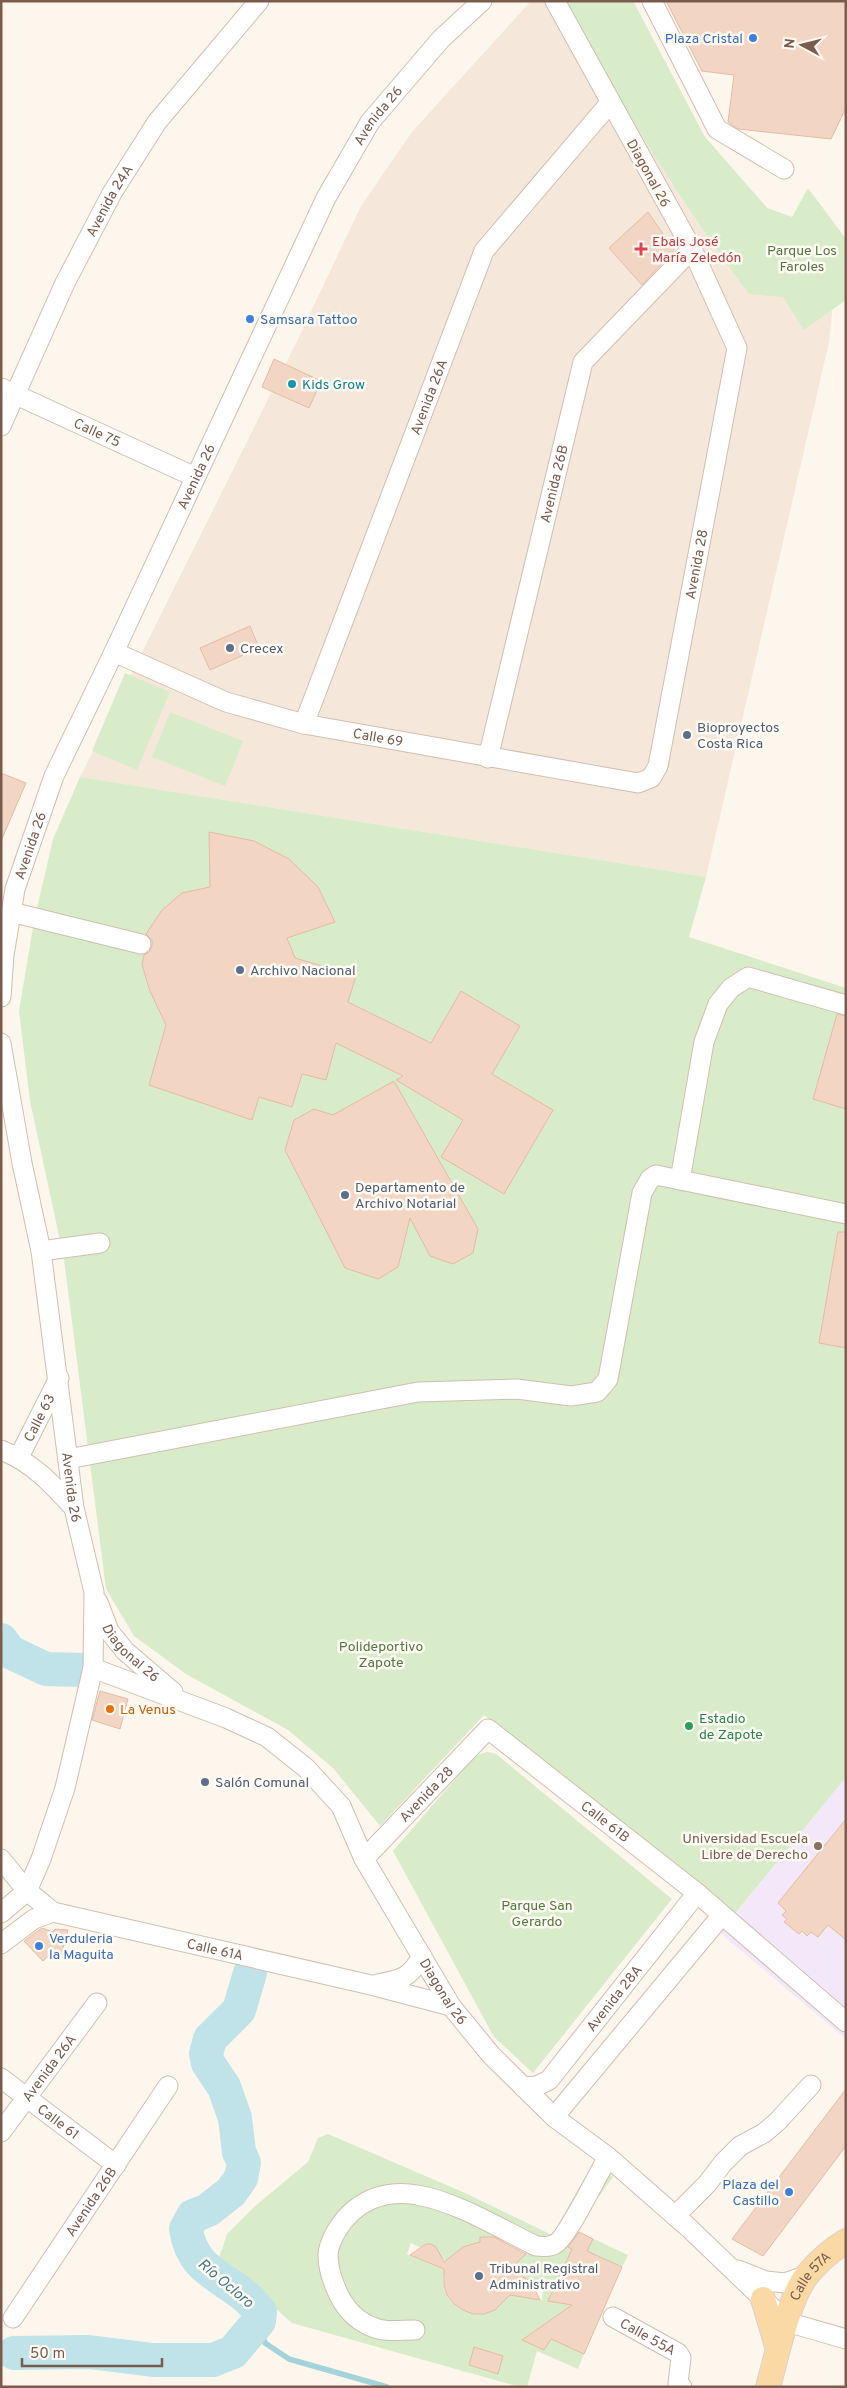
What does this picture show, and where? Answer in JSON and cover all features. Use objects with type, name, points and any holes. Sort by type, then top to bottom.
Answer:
[{"type":"main road","name":"Calle 57A","points":[[768,2387],[797,2292],[808,2275],[846,2240]]},
{"type":"main road","points":[[763,2298],[778,2350]]},
{"type":"street","name":"Avenida 24A","points":[[1,426],[8,391],[112,193],[157,122],[259,1]]},
{"type":"street","name":"Avenida 26","points":[[1,997],[11,912],[8,886],[54,776],[326,198],[370,122],[441,39],[482,1]]},
{"type":"street","name":"Diagonal 26","points":[[555,1],[692,249],[738,348]]},
{"type":"street","points":[[652,1],[717,129],[784,169]]},
{"type":"street","name":"Avenida 26A","points":[[304,724],[484,251],[610,103]]},
{"type":"street","name":"Avenida 26B","points":[[488,758],[583,362],[692,249]]},
{"type":"street","name":"Avenida 28","points":[[651,778],[658,766],[738,348]]},
{"type":"street","name":"Calle 75","points":[[8,391],[194,477]]},
{"type":"street","name":"Calle 69","points":[[114,652],[226,702],[304,724],[638,783],[651,778]]},
{"type":"street","points":[[11,912],[141,944]]},
{"type":"street","points":[[680,1180],[704,1042],[718,1004],[730,988],[748,976],[846,1006]]},
{"type":"street","name":"Avenida 26","points":[[1,1043],[22,1163],[41,1251],[59,1378],[74,1508],[94,1592],[93,1668],[64,1788],[41,1860],[27,1891],[1,1913]]},
{"type":"street","points":[[68,1459],[418,1392],[517,1389],[571,1396],[597,1392],[608,1379],[642,1193],[650,1179],[656,1176],[680,1180],[846,1214]]},
{"type":"street","points":[[41,1251],[100,1243]]},
{"type":"street","name":"Calle 63","points":[[19,1457],[59,1378]]},
{"type":"street","name":"Calle 63","points":[[1,1450],[19,1457],[48,1479],[74,1508]]},
{"type":"street","name":"Diagonal 26","points":[[94,1592],[109,1631],[125,1652],[186,1703]]},
{"type":"street","name":"Diagonal 26","points":[[93,1668],[226,1718],[267,1737],[306,1768],[341,1806],[364,1858],[451,2006],[491,2055],[554,2117],[608,2157],[732,2268],[787,2322]]},
{"type":"street","name":"Avenida 28","points":[[364,1858],[488,1728]]},
{"type":"street","name":"Calle 61B","points":[[488,1728],[697,1893],[846,2022]]},
{"type":"street","name":"Calle 61A","points":[[1,1859],[27,1891],[53,1912],[371,1985],[451,2006]]},
{"type":"street","name":"Avenida 28A","points":[[523,2087],[537,2086],[549,2080],[697,1893]]},
{"type":"street","points":[[1,1944],[34,1919],[53,1912]]},
{"type":"street","name":"Avenida 28A","points":[[554,2117],[722,1915]]},
{"type":"street","points":[[371,1985],[398,1980],[409,1974],[422,1956]]},
{"type":"street","name":"Avenida 26A","points":[[1,2132],[97,2003]]},
{"type":"street","name":"Calle 61","points":[[1,2078],[116,2164]]},
{"type":"street","points":[[675,2216],[708,2184],[723,2163],[740,2146],[764,2133],[811,2085]]},
{"type":"street","name":"Avenida 26B","points":[[13,2318],[168,2086]]},
{"type":"street","points":[[415,2330],[386,2331],[370,2327],[352,2316],[341,2301],[330,2276],[328,2254],[338,2227],[357,2206],[375,2196],[394,2193],[416,2194],[439,2200],[536,2246],[547,2247],[556,2244],[566,2231],[608,2157]]},
{"type":"street","name":"Diagonal 26","points":[[732,2268],[766,2281],[784,2283],[808,2275]]},
{"type":"street","name":"Calle 55A","points":[[613,2317],[678,2353],[681,2358],[678,2383],[682,2387]]},
{"type":"street","points":[[787,2322],[846,2339]]},
{"type":"shaded area","points":[[531,1],[633,1],[705,137],[767,208],[792,217],[836,273],[829,342],[706,877],[80,777],[297,341],[361,206],[412,132]]},
{"type":"shaded area","name":"Universidad Escuela Libre de Derecho","points":[[846,1777],[846,2039],[720,1933]]},
{"type":"green space","name":"Parque Los Faroles","points":[[564,1],[633,1],[705,137],[767,208],[792,217],[808,188],[846,239],[846,300],[804,330],[783,297],[749,294],[699,223],[652,151]]},
{"type":"green space","points":[[125,673],[170,692],[137,770],[92,751]]},
{"type":"green space","points":[[170,712],[243,741],[225,786],[152,757]]},
{"type":"green space","name":"Polideportivo Zapote","points":[[80,777],[706,877],[689,937],[846,988],[846,1777],[734,1915],[484,1715],[380,1826],[333,1768],[288,1730],[186,1674],[134,1636],[106,1589],[64,1259],[30,1101],[19,1011],[34,921],[53,839]]},
{"type":"green space","name":"Parque San Gerardo","points":[[487,1752],[496,1754],[672,1899],[533,2073],[494,2037],[393,1851],[471,1761],[478,1755]]},
{"type":"green space","points":[[328,2134],[465,2193],[552,2235],[592,2165],[613,2177],[575,2230],[628,2255],[622,2267],[603,2258],[584,2354],[578,2369],[537,2351],[527,2387],[520,2387],[292,2323],[219,2258],[227,2234],[254,2207],[308,2162],[318,2138]],"holes":[[[480,2237],[504,2241],[526,2253],[511,2268],[519,2278],[526,2279],[534,2288],[543,2290],[542,2300],[510,2295],[499,2306],[487,2311],[475,2313],[464,2310],[454,2304],[447,2295],[444,2284],[445,2270],[407,2254],[411,2243],[448,2262],[463,2247],[480,2244]]]},
{"type":"building","points":[[666,1],[846,1],[846,108],[831,139],[738,129],[728,122],[734,75],[702,71]]},
{"type":"building","name":"Ebais José María Zeledón","points":[[648,212],[674,250],[642,285],[609,248]]},
{"type":"building","name":"Kids Grow","points":[[274,359],[321,381],[309,408],[262,387]]},
{"type":"building","name":"Crecex","points":[[250,626],[259,648],[210,670],[200,648]]},
{"type":"building","points":[[1,773],[26,783],[1,841]]},
{"type":"building","name":"Archivo Nacional","points":[[209,832],[254,841],[289,859],[318,887],[335,922],[287,938],[295,958],[356,976],[348,1002],[431,1043],[461,991],[520,1026],[492,1074],[553,1110],[504,1194],[441,1157],[463,1120],[396,1080],[403,1076],[336,1043],[326,1080],[302,1074],[292,1107],[259,1097],[252,1120],[149,1085],[166,1025],[150,991],[142,965],[144,955],[149,952],[152,946],[152,940],[146,934],[162,910],[182,893],[210,887]]},
{"type":"building","points":[[837,1014],[846,1016],[846,1109],[813,1099]]},
{"type":"building","points":[[394,1081],[478,1229],[473,1253],[453,1264],[430,1256],[410,1218],[398,1267],[378,1279],[345,1268],[285,1150],[294,1120],[314,1109],[333,1115]]},
{"type":"building","points":[[838,1232],[846,1232],[846,1348],[819,1343]]},
{"type":"building","name":"La Venus","points":[[100,1691],[128,1699],[120,1729],[92,1720]]},
{"type":"building","points":[[846,1819],[846,1940],[828,1925],[818,1937],[811,1932],[807,1936],[802,1931],[799,1934],[784,1922],[787,1919],[782,1915],[786,1911],[778,1903]]},
{"type":"building","points":[[42,1928],[53,1932],[55,1929],[68,1930],[60,1958],[54,1951],[43,1961],[24,1941]]},
{"type":"building","name":"Plaza del Castillo","points":[[846,2089],[846,2146],[763,2256],[732,2239]]},
{"type":"building","points":[[579,2232],[593,2239],[587,2251],[622,2267],[584,2354],[551,2339],[544,2350],[522,2340],[572,2305],[548,2301],[572,2249],[568,2247]]},
{"type":"building","name":"Tribunal Registral Administrativo","points":[[480,2237],[494,2237],[526,2254],[511,2268],[531,2282],[540,2300],[510,2295],[495,2310],[484,2314],[473,2314],[454,2304],[447,2295],[444,2285],[444,2269],[410,2255],[426,2244],[431,2244],[436,2247],[444,2262],[463,2247],[480,2242]]},
{"type":"building","points":[[474,2347],[503,2356],[498,2374],[469,2365]]},
{"type":"waterway","name":"Río Ocloro","points":[[1,1640],[10,1652],[46,1669],[82,1670]]},
{"type":"waterway","name":"Río Ocloro","points":[[14,2353],[89,2352],[153,2360],[213,2360],[233,2352],[259,2321],[260,2312],[250,2300],[216,2276],[197,2258],[190,2245],[186,2229],[193,2216],[208,2210],[231,2192],[241,2178],[244,2163],[239,2152],[235,2118],[224,2087],[208,2063],[206,2054],[210,2039],[239,2010],[250,1973]]},
{"type":"waterway","points":[[259,2321],[265,2343],[289,2359],[387,2387]]},
{"type":"place","name":"Plaza Cristal","points":[[753,38]]},
{"type":"place","name":"Ebais José María Zeledón","points":[[641,249]]},
{"type":"place","name":"Samsara Tattoo","points":[[250,319]]},
{"type":"place","name":"Kids Grow","points":[[292,384]]},
{"type":"place","name":"Crecex","points":[[230,648]]},
{"type":"place","name":"Bioproyectos Costa Rica","points":[[687,735]]},
{"type":"place","name":"Archivo Nacional","points":[[240,970]]},
{"type":"place","name":"Departamento de Archivo Notarial","points":[[345,1195]]},
{"type":"place","name":"La Venus","points":[[110,1709]]},
{"type":"place","name":"Estadio de Zapote","points":[[689,1726]]},
{"type":"place","name":"Salón Comunal","points":[[205,1782]]},
{"type":"place","name":"Universidad Escuela Libre de Derecho","points":[[818,1846]]},
{"type":"place","name":"Verduleria la Maguita","points":[[39,1946]]},
{"type":"place","name":"Plaza del Castillo","points":[[789,2192]]},
{"type":"place","name":"Tribunal Registral Administrativo","points":[[479,2276]]}]
